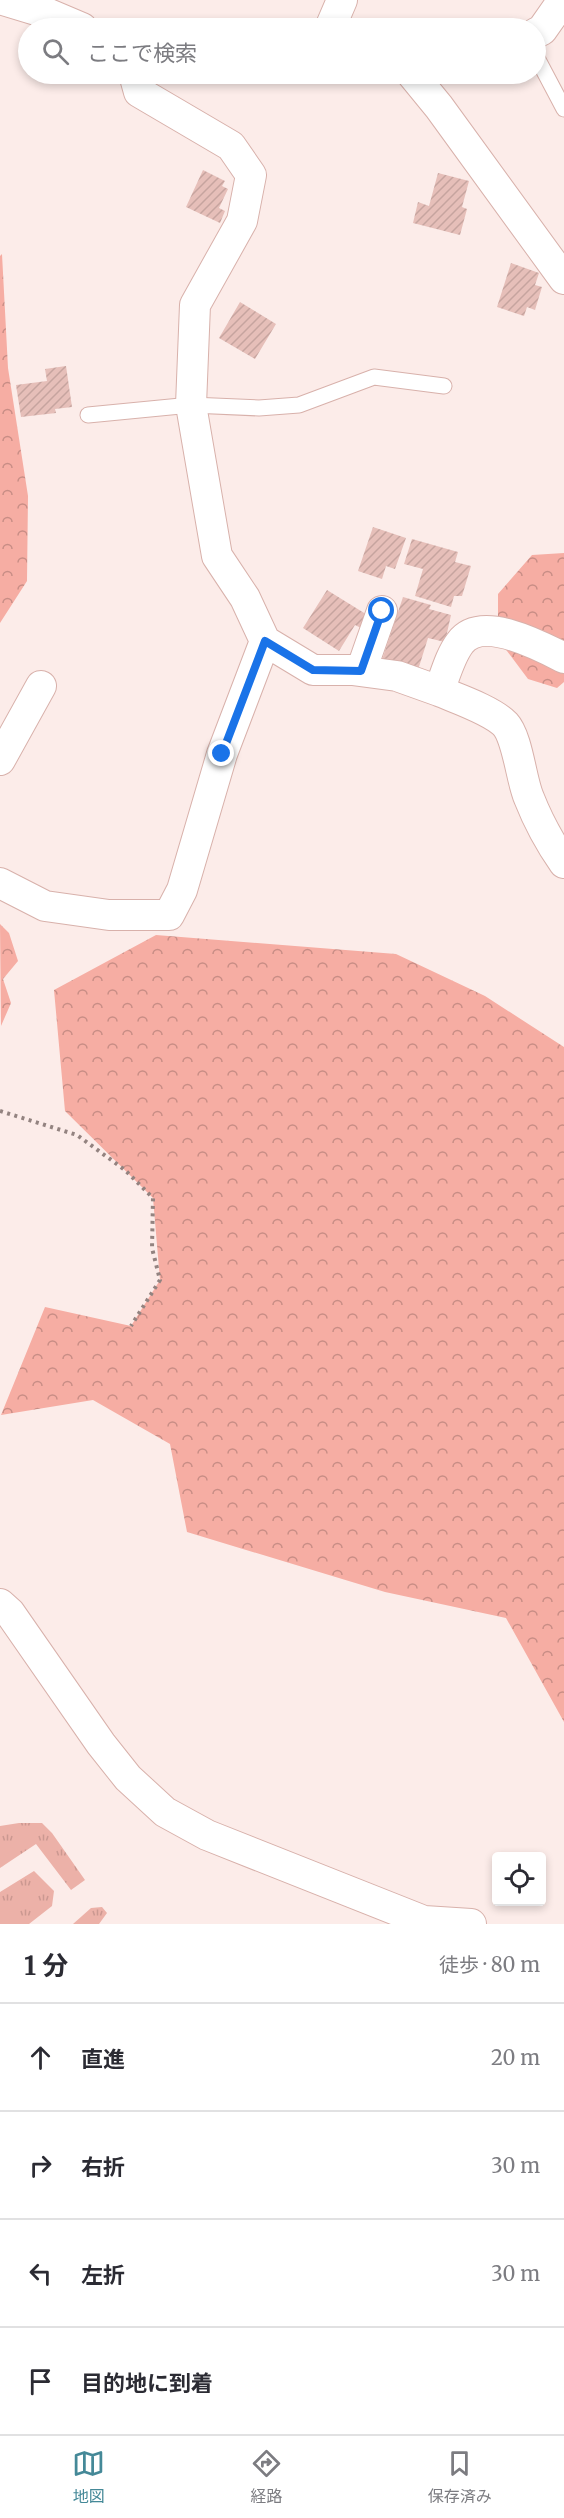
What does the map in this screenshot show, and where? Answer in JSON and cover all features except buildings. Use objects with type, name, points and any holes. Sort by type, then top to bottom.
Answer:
[{"type":"street","points":[[3,0],[33,4],[62,18]]},
{"type":"street","points":[[334,18],[342,0]]},
{"type":"street","points":[[546,24],[562,0]]},
{"type":"street","points":[[136,84],[138,92],[231,146],[251,175],[242,221],[195,305],[191,405],[217,556],[245,598],[265,641],[313,670],[361,671],[397,676],[473,705],[506,725],[519,758],[528,797],[550,842],[564,863]]},
{"type":"street","points":[[419,84],[564,279]]},
{"type":"street","points":[[361,671],[382,611]]},
{"type":"street","points":[[439,691],[460,642],[474,634],[510,633],[564,658]]},
{"type":"street","points":[[0,883],[45,906],[109,915],[170,915],[182,890],[222,754],[265,641]]},
{"type":"street","points":[[0,760],[41,686]]},
{"type":"street","points":[[0,1604],[10,1613],[45,1667],[107,1753],[128,1778],[165,1812],[207,1835],[346,1888],[424,1921],[471,1924]]},
{"type":"lane","points":[[546,75],[564,110]]},
{"type":"lane","points":[[88,415],[191,405],[259,408],[298,405],[374,377],[444,386]]},
{"type":"path","points":[[0,1111],[77,1135],[125,1170],[153,1198],[152,1248],[160,1280],[131,1326]]},
{"type":"green space","points":[[2,254],[8,368],[28,496],[27,581],[0,623],[0,256]]},
{"type":"green space","points":[[564,553],[564,682],[557,688],[528,679],[498,639],[498,594],[532,555]]},
{"type":"green space","points":[[0,924],[9,933],[18,961],[3,979],[11,1003],[1,1026]]},
{"type":"green space","points":[[156,935],[396,954],[485,996],[564,1047],[564,1722],[506,1618],[385,1592],[187,1532],[170,1444],[93,1400],[1,1415],[45,1307],[131,1326],[160,1280],[153,1198],[65,1111],[54,990]]},
{"type":"green space","points":[[42,1823],[52,1833],[85,1880],[71,1890],[36,1844],[0,1868],[0,1826]]},
{"type":"green space","points":[[34,1871],[54,1891],[52,1906],[29,1924],[0,1924],[0,1892]]},
{"type":"green space","points":[[102,1907],[107,1913],[99,1924],[73,1924],[91,1908]]},
{"type":"route","points":[[222,754],[265,641],[313,670],[361,671],[382,611]]}]
